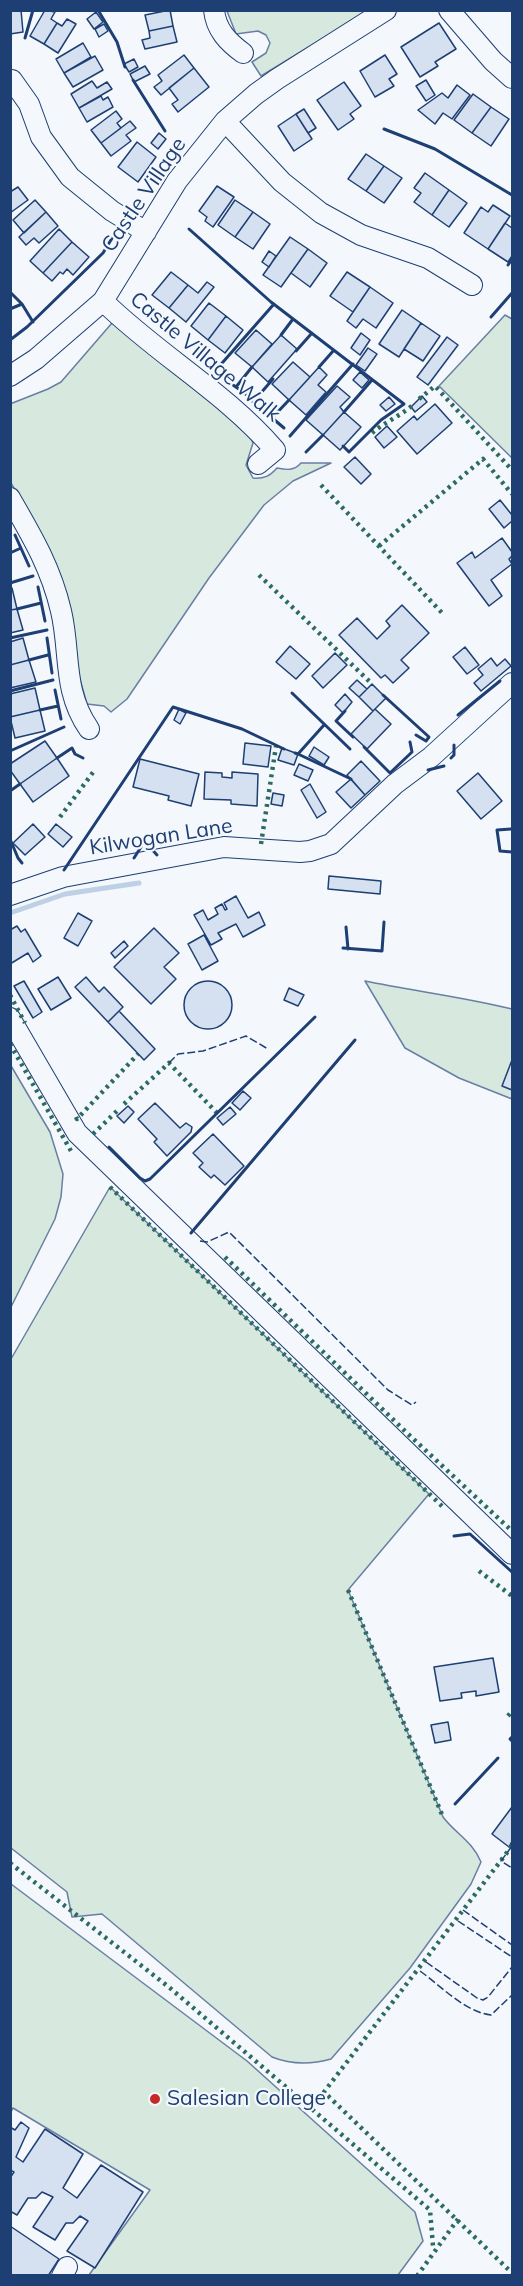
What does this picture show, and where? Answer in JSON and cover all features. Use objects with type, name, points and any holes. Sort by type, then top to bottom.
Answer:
[{"type":"street","points":[[214,10],[215,19],[227,41],[243,53]]},
{"type":"street","name":"Castle Village","points":[[10,376],[36,359],[103,301],[177,181],[225,120],[277,79],[386,10]]},
{"type":"street","points":[[449,10],[493,61],[513,78]]},
{"type":"street","points":[[12,80],[29,104],[41,137],[70,177],[112,211],[146,232]]},
{"type":"street","points":[[225,120],[282,182],[321,213],[361,235],[428,258],[472,285]]},
{"type":"street","name":"Castle Village Walk","points":[[103,301],[128,325],[238,412],[275,450],[258,464]]},
{"type":"street","points":[[10,498],[49,568],[62,612],[73,698],[79,715],[89,729]]},
{"type":"street","name":"Kilwogan Lane","points":[[10,895],[63,877],[224,847],[237,846],[300,852],[331,844],[395,784],[431,757],[513,683]]},
{"type":"street","points":[[10,1018],[77,1133],[513,1554]]},
{"type":"shaded area","points":[[227,11],[368,11],[261,76],[252,62],[266,53],[270,43],[266,35],[258,31],[236,34]]},
{"type":"shaded area","points":[[505,315],[512,319],[512,458],[439,386]]},
{"type":"shaded area","points":[[112,323],[249,433],[253,443],[246,465],[253,478],[266,476],[277,468],[293,469],[301,463],[331,463],[293,481],[264,505],[209,578],[127,699],[111,712],[104,706],[87,704],[37,528],[11,483],[10,404],[61,382]]},
{"type":"shaded area","points":[[365,981],[512,1009],[512,1099],[459,1078],[405,1048]]},
{"type":"shaded area","points":[[10,1064],[50,1132],[63,1174],[61,1197],[55,1219],[11,1307]]},
{"type":"shaded area","points":[[110,1187],[429,1494],[348,1590],[443,1817],[469,1843],[481,1862],[471,1884],[410,1968],[331,2059],[323,2061],[294,2063],[272,2057],[102,1914],[72,1917],[67,1892],[11,1848],[11,1359]]},
{"type":"shaded area","name":"Salesian College","points":[[11,1884],[247,2061],[415,2212],[423,2241],[398,2275],[89,2275],[150,2190],[13,2108],[11,2112]]},
{"type":"building","points":[[10,10],[21,10],[23,32],[10,34]]},
{"type":"building","points":[[45,10],[55,12],[51,19],[57,23],[44,44],[30,36]]},
{"type":"building","points":[[170,10],[173,26],[149,31],[145,15]]},
{"type":"building","points":[[96,12],[103,22],[94,29],[87,19]]},
{"type":"building","points":[[67,19],[76,24],[58,53],[44,44],[57,23],[62,26]]},
{"type":"building","points":[[439,23],[456,49],[435,62],[438,66],[420,77],[401,47]]},
{"type":"building","points":[[104,24],[108,31],[99,37],[95,29]]},
{"type":"building","points":[[173,26],[177,42],[145,49],[142,40],[150,38],[149,31]]},
{"type":"building","points":[[83,43],[91,57],[64,73],[56,59]]},
{"type":"building","points":[[184,55],[194,68],[161,95],[154,87],[162,81],[158,75]]},
{"type":"building","points":[[385,55],[397,74],[389,79],[394,86],[375,97],[360,71]]},
{"type":"building","points":[[95,56],[103,70],[73,87],[64,73]]},
{"type":"building","points":[[134,59],[138,67],[129,72],[124,64]]},
{"type":"building","points":[[145,66],[150,74],[134,82],[130,74]]},
{"type":"building","points":[[194,68],[209,87],[178,112],[172,104],[178,100],[169,88]]},
{"type":"building","points":[[426,80],[435,95],[426,101],[416,86]]},
{"type":"building","points":[[92,81],[97,88],[107,82],[112,89],[79,108],[71,94]]},
{"type":"building","points":[[344,82],[361,106],[350,114],[354,119],[338,130],[317,100]]},
{"type":"building","points":[[457,85],[470,95],[452,119],[443,113],[435,124],[418,110],[442,93],[448,98]]},
{"type":"building","points":[[473,94],[491,107],[472,133],[454,120]]},
{"type":"building","points":[[101,96],[103,100],[108,97],[113,107],[87,122],[79,108]]},
{"type":"building","points":[[491,107],[509,119],[491,146],[472,133]]},
{"type":"building","points":[[304,109],[316,128],[308,133],[296,114]]},
{"type":"building","points":[[116,111],[122,119],[117,123],[121,128],[101,143],[91,130]]},
{"type":"building","points":[[296,114],[312,139],[294,151],[278,126]]},
{"type":"building","points":[[130,121],[136,128],[126,135],[131,141],[111,156],[101,143]]},
{"type":"building","points":[[159,133],[166,139],[158,149],[151,143]]},
{"type":"building","points":[[137,142],[156,157],[138,182],[118,167]]},
{"type":"building","points":[[366,154],[384,166],[366,191],[348,179]]},
{"type":"building","points":[[384,166],[402,178],[384,203],[366,191]]},
{"type":"building","points":[[425,173],[449,190],[432,215],[414,202],[421,193],[414,188]]},
{"type":"building","points":[[217,186],[234,197],[213,227],[205,221],[207,217],[199,211]]},
{"type":"building","points":[[18,187],[28,200],[10,213],[10,192]]},
{"type":"building","points":[[449,190],[467,203],[449,227],[432,215]]},
{"type":"building","points":[[35,200],[46,212],[24,233],[13,220]]},
{"type":"building","points":[[235,200],[253,212],[235,237],[218,225]]},
{"type":"building","points":[[493,205],[510,216],[488,249],[464,233],[481,207],[488,212]]},
{"type":"building","points":[[46,212],[58,226],[39,243],[34,238],[26,245],[19,237]]},
{"type":"building","points":[[253,212],[270,224],[253,249],[235,237]]},
{"type":"building","points":[[505,223],[512,228],[512,256],[508,262],[488,249]]},
{"type":"building","points":[[59,229],[72,242],[43,273],[30,261]]},
{"type":"building","points":[[290,237],[308,249],[281,287],[263,275]]},
{"type":"building","points":[[72,242],[89,257],[73,275],[67,269],[63,274],[60,272],[52,281],[43,273]]},
{"type":"building","points":[[308,249],[327,263],[310,287],[291,273]]},
{"type":"building","points":[[269,251],[276,256],[269,267],[262,262]]},
{"type":"building","points":[[171,272],[188,285],[169,308],[152,295]]},
{"type":"building","points":[[347,272],[370,287],[353,312],[330,296]]},
{"type":"building","points":[[207,282],[214,287],[186,322],[169,308],[188,285],[198,293]]},
{"type":"building","points":[[370,287],[393,303],[376,328],[363,319],[356,328],[347,321]]},
{"type":"building","points":[[209,303],[226,316],[208,340],[191,326]]},
{"type":"building","points":[[402,310],[421,323],[399,357],[379,344]]},
{"type":"building","points":[[226,316],[243,330],[225,353],[208,340]]},
{"type":"building","points":[[421,323],[440,336],[423,361],[404,349]]},
{"type":"building","points":[[256,330],[272,344],[252,367],[235,353]]},
{"type":"building","points":[[361,333],[370,340],[360,355],[351,348]]},
{"type":"building","points":[[281,335],[297,349],[268,382],[252,367]]},
{"type":"building","points":[[447,337],[458,345],[428,385],[417,377]]},
{"type":"building","points":[[368,348],[377,354],[365,371],[356,365]]},
{"type":"building","points":[[293,362],[310,377],[289,400],[272,384]]},
{"type":"building","points":[[319,367],[327,375],[318,385],[326,392],[306,415],[289,400]]},
{"type":"building","points":[[360,372],[369,380],[362,388],[353,380]]},
{"type":"building","points":[[337,386],[350,397],[340,407],[344,412],[323,435],[306,420]]},
{"type":"building","points":[[422,396],[427,402],[415,412],[411,407]]},
{"type":"building","points":[[389,397],[395,404],[386,411],[380,405]]},
{"type":"building","points":[[435,404],[452,423],[417,454],[397,431],[414,416],[417,420]]},
{"type":"building","points":[[344,412],[361,427],[340,450],[323,435]]},
{"type":"building","points":[[387,426],[397,437],[384,448],[375,437]]},
{"type":"building","points":[[355,457],[371,474],[361,484],[344,467]]},
{"type":"building","points":[[500,500],[512,515],[512,521],[504,528],[489,509]]},
{"type":"building","points":[[502,538],[512,552],[509,559],[512,564],[491,580],[502,596],[489,606],[457,563],[472,552],[475,558]]},
{"type":"building","points":[[10,588],[12,588],[17,609],[10,610]]},
{"type":"building","points":[[402,605],[429,633],[401,660],[409,668],[393,683],[385,675],[381,678],[339,635],[357,618],[377,639],[390,626],[386,621]]},
{"type":"building","points":[[17,609],[23,630],[10,633],[10,610]]},
{"type":"building","points":[[23,638],[29,660],[10,665],[10,642]]},
{"type":"building","points":[[290,646],[310,664],[296,679],[276,662]]},
{"type":"building","points":[[465,647],[479,665],[467,674],[453,657]]},
{"type":"building","points":[[335,653],[347,665],[323,688],[312,676]]},
{"type":"building","points":[[491,658],[497,666],[505,659],[511,666],[481,691],[474,683],[483,675],[478,669]]},
{"type":"building","points":[[29,660],[36,682],[10,688],[10,665]]},
{"type":"building","points":[[357,680],[367,689],[359,697],[349,688]]},
{"type":"building","points":[[372,684],[386,698],[373,711],[359,697]]},
{"type":"building","points":[[35,688],[40,710],[10,717],[10,694]]},
{"type":"building","points":[[345,694],[352,702],[343,713],[335,705]]},
{"type":"building","points":[[179,709],[186,713],[180,724],[174,720]]},
{"type":"building","points":[[375,709],[391,724],[367,749],[351,734]]},
{"type":"building","points":[[40,710],[45,731],[15,738],[10,717]]},
{"type":"building","points":[[45,741],[57,758],[20,784],[10,770],[10,764]]},
{"type":"building","points":[[245,743],[271,746],[268,767],[243,764]]},
{"type":"building","points":[[314,747],[329,757],[324,765],[309,756]]},
{"type":"building","points":[[282,748],[298,754],[294,765],[278,760]]},
{"type":"building","points":[[57,758],[69,776],[33,802],[20,784]]},
{"type":"building","points":[[140,759],[199,774],[191,806],[168,800],[169,796],[133,787]]},
{"type":"building","points":[[361,761],[380,781],[365,795],[347,775]]},
{"type":"building","points":[[299,764],[313,770],[308,781],[294,775]]},
{"type":"building","points":[[205,772],[222,773],[222,777],[232,778],[232,772],[258,774],[257,806],[231,804],[231,800],[204,799]]},
{"type":"building","points":[[478,773],[502,801],[481,819],[457,791]]},
{"type":"building","points":[[351,779],[365,795],[351,808],[336,792]]},
{"type":"building","points":[[310,784],[326,812],[317,818],[301,790]]},
{"type":"building","points":[[273,793],[284,795],[282,806],[271,804]]},
{"type":"building","points":[[33,824],[45,837],[25,855],[13,843]]},
{"type":"building","points":[[56,824],[72,837],[63,847],[48,834]]},
{"type":"building","points":[[329,876],[381,881],[380,894],[328,889]]},
{"type":"building","points":[[236,896],[248,918],[259,912],[265,925],[243,937],[236,924],[218,933],[222,939],[211,945],[194,915],[203,910],[208,920],[218,914],[215,908],[222,904],[225,910],[227,909],[224,903]]},
{"type":"building","points":[[78,913],[92,921],[78,946],[64,938]]},
{"type":"building","points":[[17,926],[21,932],[25,929],[41,956],[33,962],[28,953],[10,964],[10,930]]},
{"type":"building","points":[[154,928],[179,953],[164,967],[176,979],[151,1004],[114,967]]},
{"type":"building","points":[[204,935],[218,961],[202,970],[188,944]]},
{"type":"building","points":[[124,941],[128,946],[115,958],[111,953]]},
{"type":"building","points":[[58,977],[71,998],[51,1010],[38,989]]},
{"type":"building","points":[[86,977],[99,992],[104,987],[123,1007],[108,1022],[75,987]]},
{"type":"building","points":[[24,981],[42,1012],[33,1018],[14,986]]},
{"type":"building","points":[[208,981],[225,988],[232,1005],[225,1022],[208,1029],[191,1022],[184,1005],[191,988]]},
{"type":"building","points":[[289,988],[304,995],[298,1006],[284,1000]]},
{"type":"building","points":[[119,1011],[155,1049],[144,1060],[108,1022]]},
{"type":"building","points":[[512,1060],[512,1090],[502,1086]]},
{"type":"building","points":[[243,1091],[251,1098],[240,1110],[232,1103]]},
{"type":"building","points":[[155,1103],[180,1128],[186,1123],[192,1127],[191,1132],[167,1156],[154,1142],[157,1139],[138,1119]]},
{"type":"building","points":[[128,1106],[134,1112],[124,1123],[117,1116]]},
{"type":"building","points":[[230,1107],[236,1114],[223,1125],[217,1118]]},
{"type":"building","points":[[213,1134],[244,1166],[225,1185],[214,1175],[211,1178],[199,1167],[203,1163],[193,1153]]},
{"type":"building","points":[[493,1658],[499,1692],[476,1696],[476,1691],[461,1693],[462,1698],[440,1701],[434,1667]]},
{"type":"building","points":[[448,1722],[451,1740],[435,1743],[431,1725]]},
{"type":"building","points":[[512,1807],[512,1841],[509,1847],[492,1834]]},
{"type":"building","points":[[21,2122],[29,2128],[16,2157],[23,2162],[45,2129],[83,2154],[63,2188],[77,2198],[101,2165],[143,2192],[95,2268],[67,2251],[88,2221],[80,2216],[73,2223],[66,2223],[55,2240],[33,2227],[53,2197],[42,2192],[36,2198],[28,2198],[17,2215],[10,2211],[10,2178],[14,2172],[10,2170],[10,2127],[15,2130]]},
{"type":"building","points":[[10,2226],[59,2259],[48,2276],[10,2276]]},
{"type":"waterway","points":[[10,913],[65,894],[139,883]]},
{"type":"hedge","points":[[419,399],[435,386],[512,470]]},
{"type":"hedge","points":[[372,433],[413,405]]},
{"type":"hedge","points":[[379,546],[483,459],[512,494]]},
{"type":"hedge","points":[[321,485],[444,615]]},
{"type":"hedge","points":[[259,575],[372,684]]},
{"type":"hedge","points":[[261,844],[276,746]]},
{"type":"hedge","points":[[60,817],[94,771]]},
{"type":"hedge","points":[[10,995],[25,1023]]},
{"type":"hedge","points":[[10,1044],[71,1151]]},
{"type":"hedge","points":[[76,1117],[77,1119],[138,1054]]},
{"type":"hedge","points":[[124,1104],[169,1063],[217,1113]]},
{"type":"hedge","points":[[93,1134],[117,1111]]},
{"type":"hedge","points":[[110,1187],[444,1508]]},
{"type":"hedge","points":[[225,1257],[512,1531]]},
{"type":"hedge","points":[[479,1571],[512,1596]]},
{"type":"hedge","points":[[348,1590],[443,1817]]},
{"type":"hedge","points":[[508,1716],[512,1711]]},
{"type":"hedge","points":[[512,1846],[324,2092],[512,2273]]},
{"type":"hedge","points":[[10,1863],[170,1988],[430,2210],[433,2246]]},
{"type":"hedge","points":[[417,2276],[458,2219]]},
{"type":"fence","points":[[169,1063],[178,1054],[203,1051],[246,1036],[268,1049]]},
{"type":"fence","points":[[200,1241],[207,1242],[229,1232],[388,1390],[412,1405],[416,1402]]},
{"type":"fence","points":[[512,1846],[501,1861],[512,1868]]},
{"type":"fence","points":[[463,1910],[512,1945]]},
{"type":"fence","points":[[458,1921],[512,1957]]},
{"type":"fence","points":[[426,1962],[483,2000],[512,1967]]},
{"type":"fence","points":[[420,1971],[454,1998],[481,2013],[491,2015],[512,1995]]},
{"type":"wall","points":[[25,38],[33,10]]},
{"type":"wall","points":[[98,10],[117,42],[125,67]]},
{"type":"wall","points":[[133,80],[165,131]]},
{"type":"wall","points":[[384,129],[435,149],[512,195]]},
{"type":"wall","points":[[189,229],[271,302],[404,404],[381,420],[349,452],[343,446]]},
{"type":"wall","points":[[10,340],[27,327],[103,253],[114,235]]},
{"type":"wall","points":[[508,265],[512,259]]},
{"type":"wall","points":[[10,292],[22,304],[33,322]]},
{"type":"wall","points":[[491,317],[512,293]]},
{"type":"wall","points":[[10,309],[22,304]]},
{"type":"wall","points":[[216,370],[274,304]]},
{"type":"wall","points":[[281,335],[293,319]]},
{"type":"wall","points":[[296,351],[312,333]]},
{"type":"wall","points":[[319,367],[334,350]]},
{"type":"wall","points":[[290,436],[353,364]]},
{"type":"wall","points":[[236,387],[252,367]]},
{"type":"wall","points":[[222,377],[247,395]]},
{"type":"wall","points":[[253,402],[273,379]]},
{"type":"wall","points":[[344,412],[372,380]]},
{"type":"wall","points":[[272,418],[289,400]]},
{"type":"wall","points":[[264,411],[284,428]]},
{"type":"wall","points":[[306,452],[323,435]]},
{"type":"wall","points":[[15,535],[29,566]]},
{"type":"wall","points":[[10,553],[21,548]]},
{"type":"wall","points":[[10,583],[33,576]]},
{"type":"wall","points":[[38,587],[45,621]]},
{"type":"wall","points":[[17,609],[41,603]]},
{"type":"wall","points":[[10,638],[47,630]]},
{"type":"wall","points":[[47,638],[52,673]]},
{"type":"wall","points":[[29,660],[48,655]]},
{"type":"wall","points":[[10,691],[53,680]]},
{"type":"wall","points":[[458,715],[500,681]]},
{"type":"wall","points":[[55,690],[61,719]]},
{"type":"wall","points":[[292,693],[350,749]]},
{"type":"wall","points":[[383,695],[429,737],[426,741],[416,735]]},
{"type":"wall","points":[[40,710],[58,706]]},
{"type":"wall","points":[[64,870],[173,707],[242,729],[284,749]]},
{"type":"wall","points":[[345,711],[336,721],[353,737]]},
{"type":"wall","points":[[295,753],[298,754],[324,725]]},
{"type":"wall","points":[[10,751],[64,727]]},
{"type":"wall","points":[[364,747],[390,773],[412,752],[410,742]]},
{"type":"wall","points":[[451,758],[454,755],[454,745]]},
{"type":"wall","points":[[57,758],[72,748],[75,754],[83,758]]},
{"type":"wall","points":[[298,754],[351,779]]},
{"type":"wall","points":[[428,770],[444,766]]},
{"type":"wall","points":[[10,791],[20,784]]},
{"type":"wall","points":[[511,829],[497,830],[500,851],[512,852]]},
{"type":"wall","points":[[10,839],[22,863]]},
{"type":"wall","points":[[149,846],[157,855]]},
{"type":"wall","points":[[134,858],[141,847]]},
{"type":"wall","points":[[343,948],[382,951],[384,922]]},
{"type":"wall","points":[[346,927],[348,949]]},
{"type":"wall","points":[[109,1147],[140,1178],[145,1181],[150,1179],[315,1017]]},
{"type":"wall","points":[[191,1233],[355,1040]]},
{"type":"wall","points":[[454,1536],[470,1534],[512,1572]]},
{"type":"wall","points":[[512,1737],[510,1739],[512,1741]]},
{"type":"wall","points":[[455,1804],[498,1758]]},
{"type":"place","name":"Salesian College","points":[[155,2099]]}]
